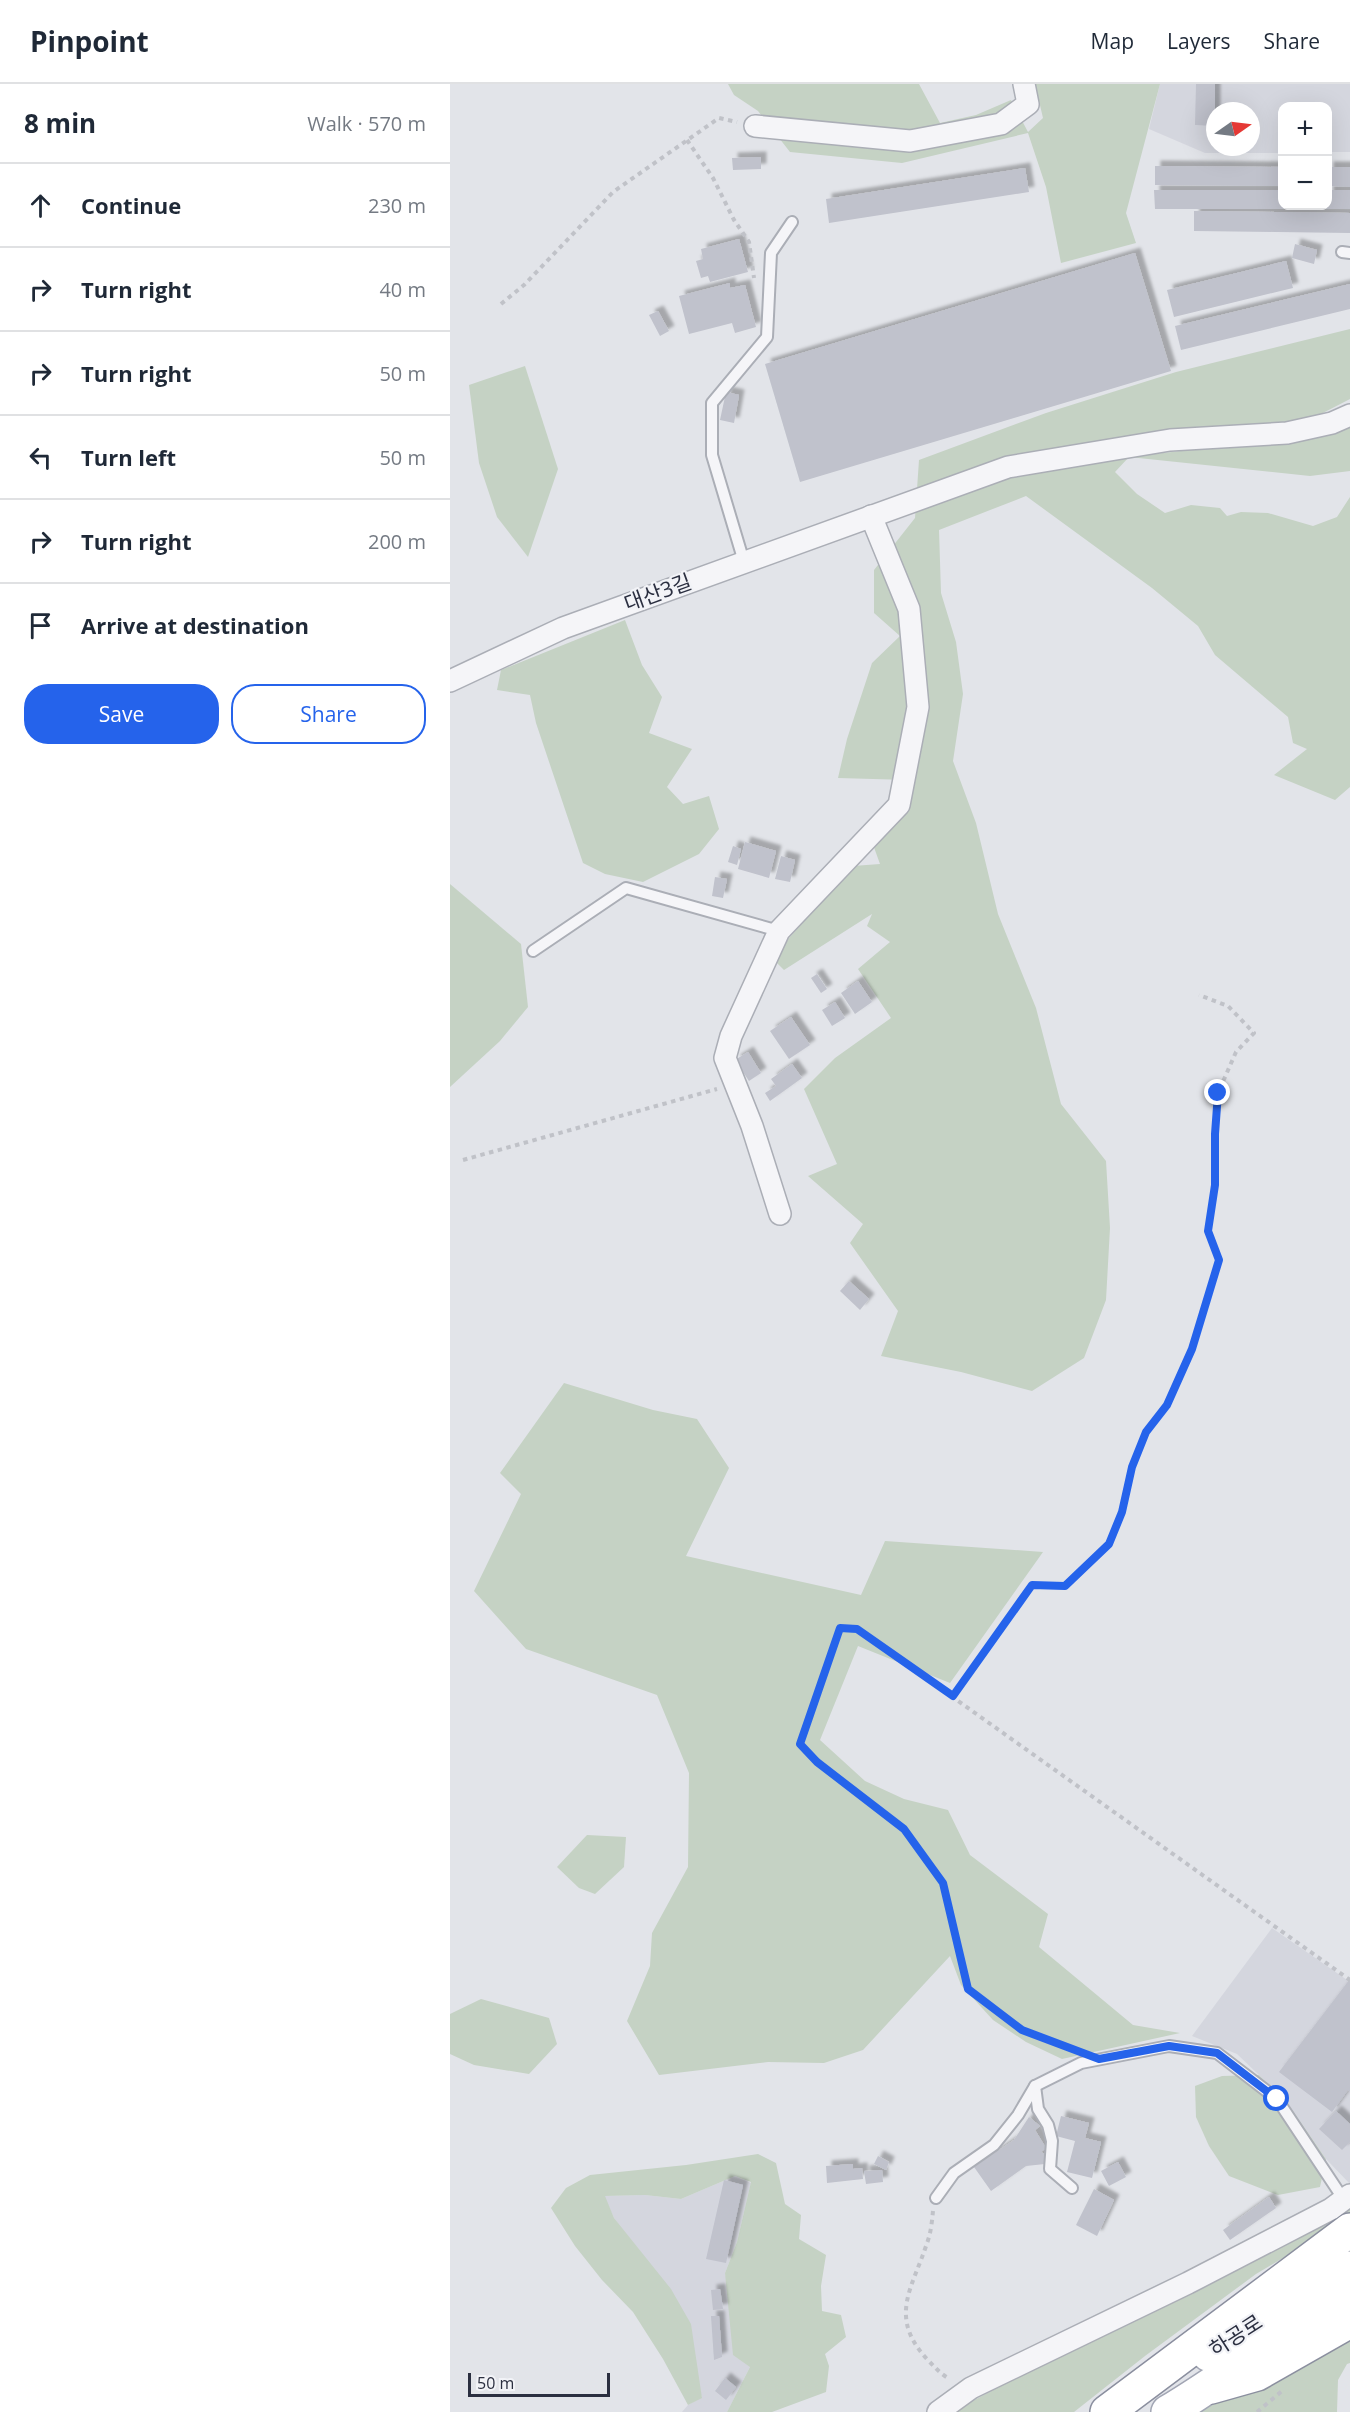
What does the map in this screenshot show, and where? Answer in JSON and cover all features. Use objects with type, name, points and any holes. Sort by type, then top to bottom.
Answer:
[{"type":"main road","points":[[1257,2299],[1348,2208]]},
{"type":"main road","points":[[1107,2412],[1257,2299],[1350,2244]]},
{"type":"main road","name":"하공로","points":[[1128,2412],[1232,2337],[1350,2268]]},
{"type":"main road","name":"하공로","points":[[1168,2412],[1211,2387],[1327,2307],[1350,2294]]},
{"type":"main road","points":[[1211,2387],[1257,2374],[1350,2321]]},
{"type":"street","points":[[755,126],[910,141],[1000,124],[1028,104],[1024,84]]},
{"type":"street","name":"대산3길","points":[[450,681],[563,628],[1008,467],[1170,440],[1287,433],[1332,423],[1350,416]]},
{"type":"street","points":[[780,1214],[752,1126],[725,1058],[731,1036],[778,931],[899,805],[918,707],[909,609],[871,516]]},
{"type":"street","points":[[938,2412],[972,2388],[1188,2283],[1331,2209],[1348,2208]]},
{"type":"lane","points":[[744,562],[712,455],[712,403],[766,337],[771,253],[792,222]]},
{"type":"lane","points":[[532,951],[626,888],[778,931]]},
{"type":"lane","points":[[936,2198],[954,2173],[994,2145],[1018,2115],[1035,2086],[1081,2063],[1169,2046],[1217,2053],[1277,2099],[1348,2208]]},
{"type":"lane","points":[[1035,2086],[1038,2109],[1048,2125],[1052,2141],[1050,2169],[1072,2188]]},
{"type":"path","points":[[501,304],[524,285],[613,192],[718,118],[755,126]]},
{"type":"path","points":[[687,140],[713,178],[734,220],[749,242],[755,288]]},
{"type":"path","points":[[953,1696],[1032,1585],[1065,1586],[1109,1544],[1122,1512],[1132,1467],[1146,1432],[1167,1405],[1192,1349],[1219,1260],[1208,1231],[1215,1185],[1218,1093],[1236,1052],[1254,1033],[1228,1006],[1198,995]]},
{"type":"path","points":[[463,1160],[735,1084]]},
{"type":"path","points":[[1099,2059],[1022,2030],[968,1989],[943,1883],[904,1829],[817,1762],[800,1744],[840,1628],[857,1629],[1350,1980]]},
{"type":"path","points":[[936,2198],[928,2241],[905,2309],[912,2343],[942,2375],[972,2388]]},
{"type":"shaded area","points":[[1160,84],[1350,84],[1350,152],[1332,152],[1332,102],[1278,102],[1278,153],[1260,153],[1260,102],[1206,102],[1205,153],[1149,129]]},
{"type":"shaded area","points":[[1272,1928],[1350,1982],[1350,2184],[1326,2159],[1291,2108],[1237,2054],[1192,2036]]},
{"type":"shaded area","points":[[735,2176],[751,2183],[737,2242],[725,2273],[750,2367],[727,2412],[682,2412],[688,2405],[702,2397],[628,2238],[614,2218],[604,2196],[645,2195],[681,2199]]},
{"type":"green space","points":[[728,84],[919,84],[940,123],[976,115],[1011,100],[1028,132],[1043,118],[1035,84],[1160,84],[1126,213],[1136,243],[1061,263],[1046,187],[1028,133],[902,163],[790,152],[758,111],[734,95]]},
{"type":"green space","points":[[1350,329],[1350,399],[1319,415],[1137,456],[1330,434],[1350,423],[1350,471],[1310,476],[1129,457],[1115,472],[1137,494],[1165,513],[1191,505],[1220,508],[1227,516],[1241,512],[1268,513],[1313,526],[1337,517],[1350,497],[1350,787],[1335,800],[1274,775],[1307,749],[1293,743],[1288,717],[1215,655],[1198,626],[1152,588],[1026,496],[939,530],[941,593],[956,642],[963,694],[953,761],[976,823],[998,914],[1036,1008],[1061,1104],[1106,1161],[1110,1228],[1106,1300],[1084,1358],[1032,1391],[961,1372],[881,1356],[898,1311],[850,1243],[863,1224],[808,1176],[837,1164],[804,1089],[835,1058],[891,1018],[858,969],[890,942],[867,926],[872,914],[784,970],[775,961],[789,938],[853,866],[880,864],[871,839],[908,780],[838,778],[847,739],[872,663],[900,636],[874,613],[874,570],[915,518],[919,460],[1046,413],[1176,372]]},
{"type":"green space","points":[[525,366],[558,469],[528,557],[497,517],[479,463],[469,385]]},
{"type":"green space","points":[[625,620],[642,665],[662,697],[649,733],[692,749],[667,787],[683,804],[709,796],[719,829],[699,854],[643,882],[605,874],[583,863],[536,723],[530,695],[497,690],[501,670]]},
{"type":"green space","points":[[450,884],[521,944],[528,1007],[500,1041],[450,1087]]},
{"type":"green space","points":[[564,1383],[653,1410],[697,1419],[729,1468],[686,1556],[861,1595],[885,1541],[1043,1552],[950,1683],[858,1646],[820,1740],[865,1781],[904,1799],[948,1810],[970,1855],[1048,1914],[1039,1947],[1133,2025],[1180,2033],[1062,2059],[1026,2042],[993,2020],[961,1985],[950,1956],[863,2050],[824,2063],[768,2062],[659,2075],[627,2021],[650,1966],[652,1933],[688,1867],[689,1773],[657,1695],[526,1649],[474,1591],[521,1494],[500,1473]]},
{"type":"green space","points":[[587,1835],[626,1837],[624,1867],[595,1894],[579,1888],[557,1867]]},
{"type":"green space","points":[[481,1999],[549,2018],[557,2044],[529,2074],[474,2065],[450,2054],[450,2014]]},
{"type":"green space","points":[[1259,2075],[1291,2108],[1326,2159],[1320,2187],[1278,2195],[1229,2176],[1209,2146],[1196,2117],[1195,2086],[1222,2076]]},
{"type":"green space","points":[[758,2154],[776,2163],[785,2204],[801,2215],[799,2239],[826,2255],[821,2286],[822,2311],[841,2315],[846,2337],[825,2354],[829,2366],[826,2392],[772,2412],[727,2412],[750,2367],[733,2355],[725,2273],[737,2242],[751,2182],[735,2176],[681,2199],[645,2195],[605,2196],[614,2218],[671,2289],[691,2324],[702,2398],[688,2405],[663,2359],[633,2312],[602,2280],[575,2246],[551,2208],[566,2188],[590,2175],[686,2165]]},
{"type":"green space","points":[[1350,2200],[1350,2218],[1256,2274],[1074,2412],[952,2412]]},
{"type":"green space","points":[[1350,2333],[1350,2363],[1347,2364],[1338,2380],[1337,2412],[1200,2412],[1236,2391]]},
{"type":"building","points":[[1196,84],[1215,84],[1215,102],[1206,102],[1206,126],[1195,125]]},
{"type":"building","points":[[761,157],[761,169],[733,170],[732,158]]},
{"type":"building","points":[[1155,166],[1278,167],[1278,186],[1155,185]]},
{"type":"building","points":[[1332,167],[1350,167],[1350,187],[1332,186]]},
{"type":"building","points":[[1025,168],[1029,192],[829,223],[826,199]]},
{"type":"building","points":[[1154,190],[1278,190],[1278,209],[1155,209]]},
{"type":"building","points":[[1332,190],[1350,190],[1350,209],[1332,209]]},
{"type":"building","points":[[1194,211],[1350,213],[1350,233],[1194,231]]},
{"type":"building","points":[[739,239],[748,272],[710,282],[708,276],[701,278],[696,261],[703,259],[701,249]]},
{"type":"building","points":[[1295,244],[1317,250],[1314,264],[1292,258]]},
{"type":"building","points":[[1135,253],[1171,371],[800,482],[765,364]]},
{"type":"building","points":[[1286,261],[1293,288],[1174,317],[1167,290]]},
{"type":"building","points":[[730,283],[730,288],[745,285],[756,327],[735,333],[732,323],[689,334],[679,296]]},
{"type":"building","points":[[1350,284],[1350,309],[1181,350],[1175,326]]},
{"type":"building","points":[[658,311],[669,331],[660,336],[649,315]]},
{"type":"building","points":[[726,392],[739,395],[734,423],[720,420]]},
{"type":"building","points":[[745,842],[776,851],[769,878],[738,869]]},
{"type":"building","points":[[733,846],[741,849],[737,865],[728,862]]},
{"type":"building","points":[[781,856],[795,860],[790,882],[775,879]]},
{"type":"building","points":[[715,877],[727,879],[723,898],[712,896]]},
{"type":"building","points":[[817,974],[827,989],[821,993],[811,978]]},
{"type":"building","points":[[858,981],[872,1002],[855,1014],[841,993]]},
{"type":"building","points":[[835,1002],[845,1018],[832,1026],[822,1010]]},
{"type":"building","points":[[791,1017],[810,1045],[789,1059],[770,1031]]},
{"type":"building","points":[[748,1052],[761,1073],[749,1081],[735,1060]]},
{"type":"building","points":[[792,1064],[802,1078],[770,1101],[765,1093],[776,1086],[771,1079]]},
{"type":"building","points":[[849,1281],[869,1299],[860,1310],[840,1291]]},
{"type":"building","points":[[1350,1979],[1350,2092],[1348,2090],[1332,2112],[1279,2072]]},
{"type":"building","points":[[1336,2111],[1350,2124],[1350,2142],[1342,2150],[1319,2129]]},
{"type":"building","points":[[1061,2116],[1089,2123],[1085,2138],[1101,2142],[1092,2178],[1067,2172],[1075,2141],[1056,2136]]},
{"type":"building","points":[[1029,2117],[1040,2126],[1035,2130],[1046,2148],[1041,2152],[1047,2155],[1045,2164],[1026,2166],[991,2191],[974,2167],[1014,2140]]},
{"type":"building","points":[[878,2156],[889,2162],[886,2170],[874,2164]]},
{"type":"building","points":[[1118,2162],[1126,2177],[1109,2186],[1101,2171]]},
{"type":"building","points":[[853,2164],[853,2169],[862,2168],[863,2179],[827,2183],[826,2166]]},
{"type":"building","points":[[882,2170],[883,2182],[866,2184],[864,2171]]},
{"type":"building","points":[[724,2180],[743,2185],[726,2263],[706,2259]]},
{"type":"building","points":[[1094,2189],[1114,2200],[1097,2236],[1076,2225]]},
{"type":"building","points":[[1269,2197],[1276,2208],[1230,2240],[1223,2230]]},
{"type":"building","points":[[720,2289],[723,2309],[713,2310],[711,2290]]},
{"type":"building","points":[[711,2316],[719,2316],[722,2357],[714,2360]]},
{"type":"building","points":[[725,2378],[736,2387],[726,2400],[715,2391]]},
{"type":"route","points":[[1218,1093],[1215,1185],[1208,1231],[1219,1260],[1192,1349],[1167,1405],[1146,1432],[1132,1467],[1122,1512],[1109,1544],[1065,1586],[1032,1585],[953,1696],[857,1629],[840,1628],[800,1744],[817,1762],[904,1829],[943,1883],[968,1989],[1022,2030],[1099,2059],[1169,2046],[1217,2053],[1277,2099]]}]
